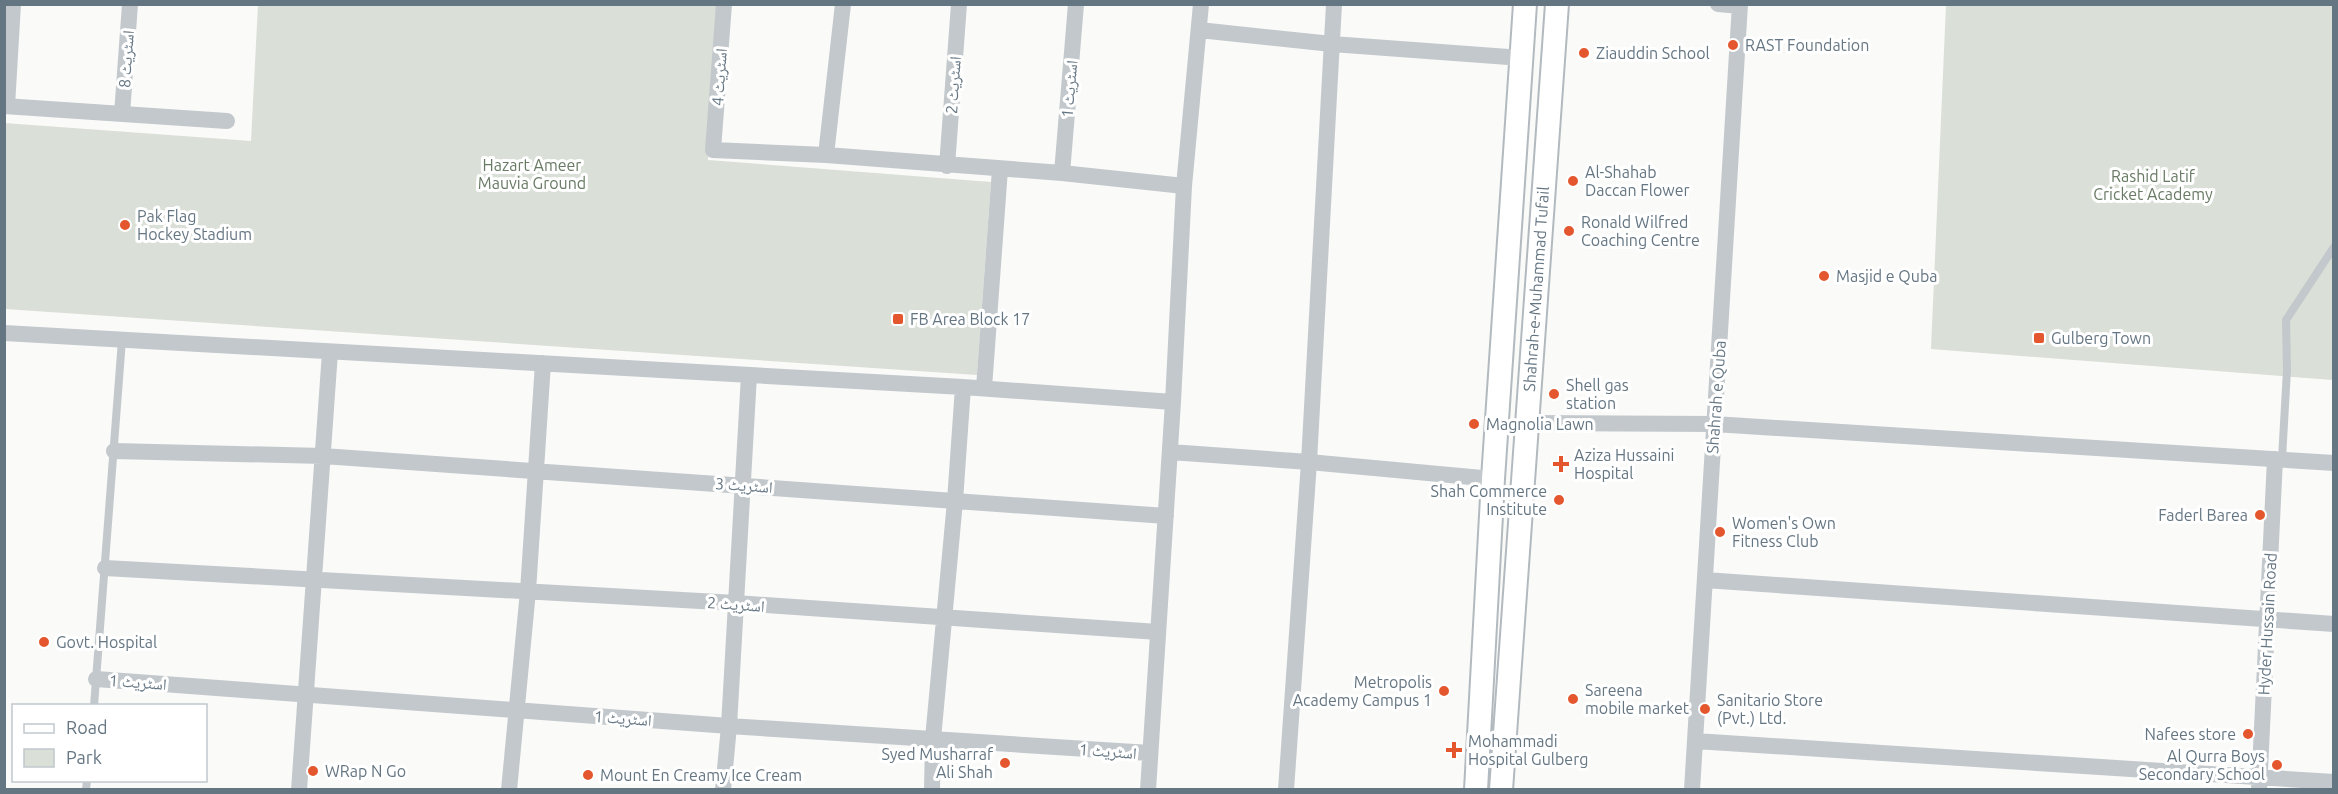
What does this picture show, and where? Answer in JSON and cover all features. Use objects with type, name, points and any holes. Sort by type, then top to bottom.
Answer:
[{"type":"main road","name":"Shahrah-e-Muhammad Tufail","points":[[1476,789],[1493,479],[1525,4]]},
{"type":"main road","name":"Shahrah-e-Muhammad Tufail","points":[[1501,789],[1557,4]]},
{"type":"street","points":[[13,4],[6,106],[227,121]]},
{"type":"street","name":"اسٹریٹ 8","points":[[122,114],[130,4]]},
{"type":"street","name":"اسٹریٹ 4","points":[[724,4],[713,150],[826,154]]},
{"type":"street","points":[[843,4],[826,154],[947,166],[1062,173],[1184,186]]},
{"type":"street","name":"اسٹریٹ 2","points":[[947,166],[959,4]]},
{"type":"street","name":"اسٹریٹ 1","points":[[1062,173],[1076,4]]},
{"type":"street","points":[[1148,789],[1173,402],[1184,186],[1201,4]]},
{"type":"street","points":[[1286,789],[1309,462],[1334,4]]},
{"type":"street","points":[[1718,4],[1740,5]]},
{"type":"street","name":"Shahrah e Quba","points":[[1692,789],[1740,5]]},
{"type":"street","points":[[1199,30],[1332,44],[1522,58]]},
{"type":"street","points":[[984,388],[1000,169]]},
{"type":"street","points":[[4,333],[984,388],[1173,402]]},
{"type":"street","points":[[299,789],[330,351]]},
{"type":"street","points":[[510,789],[528,591],[543,363]]},
{"type":"street","points":[[723,789],[729,726],[749,375]]},
{"type":"street","points":[[932,789],[933,739],[963,387]]},
{"type":"street","points":[[1526,423],[1714,424],[2334,463]]},
{"type":"street","name":"اسٹریٹ 3","points":[[114,451],[323,456],[1166,516]]},
{"type":"street","points":[[1170,452],[1493,479]]},
{"type":"street","name":"Hyder Hussain Road","points":[[2259,783],[2278,459]]},
{"type":"street","name":"اسٹریٹ 2","points":[[105,568],[736,603],[1158,632]]},
{"type":"street","points":[[1705,580],[2334,624]]},
{"type":"street","name":"اسٹریٹ 1","points":[[96,679],[729,726],[1150,753]]},
{"type":"street","points":[[1695,741],[2259,783],[2334,782]]},
{"type":"lane","points":[[2278,459],[2287,369],[2286,320],[2334,247]]},
{"type":"lane","points":[[94,704],[122,340]]},
{"type":"green space","name":"Hazart Ameer Mauvia Ground","points":[[258,5],[717,5],[708,160],[991,182],[977,375],[5,309],[4,123],[251,141]]},
{"type":"green space","name":"Rashid Latif Cricket Academy","points":[[1946,5],[2333,5],[2333,380],[1931,349]]},
{"type":"place","name":"RAST Foundation","points":[[1733,45]]},
{"type":"place","name":"Ziauddin School","points":[[1584,53]]},
{"type":"place","name":"Al-Shahab Daccan Flower","points":[[1573,181]]},
{"type":"place","name":"Pak Flag Hockey Stadium","points":[[125,225]]},
{"type":"place","name":"Ronald Wilfred Coaching Centre","points":[[1569,231]]},
{"type":"place","name":"Masjid e Quba","points":[[1824,276]]},
{"type":"place","name":"FB Area Block 17","points":[[898,319]]},
{"type":"place","name":"Gulberg Town","points":[[2039,338]]},
{"type":"place","name":"Shell gas station","points":[[1554,394]]},
{"type":"place","name":"Magnolia Lawn","points":[[1474,424]]},
{"type":"place","name":"Aziza Hussaini Hospital","points":[[1561,464]]},
{"type":"place","name":"Shah Commerce Institute","points":[[1559,500]]},
{"type":"place","name":"Faderl Barea","points":[[2260,515]]},
{"type":"place","name":"Women's Own Fitness Club","points":[[1720,532]]},
{"type":"place","name":"Govt. Hospital","points":[[44,642]]},
{"type":"place","name":"Metropolis Academy Campus 1","points":[[1444,691]]},
{"type":"place","name":"Sareena mobile market","points":[[1573,699]]},
{"type":"place","name":"Sanitario Store (Pvt.) Ltd.","points":[[1705,709]]},
{"type":"place","name":"Nafees store","points":[[2248,734]]},
{"type":"place","name":"Mohammadi Hospital Gulberg","points":[[1454,750]]},
{"type":"place","name":"Syed Musharraf Ali Shah","points":[[1005,763]]},
{"type":"place","name":"Al Qurra Boys Secondary School","points":[[2277,765]]},
{"type":"place","name":"WRap N Go","points":[[313,771]]},
{"type":"place","name":"Mount En Creamy Ice Cream","points":[[588,775]]}]
